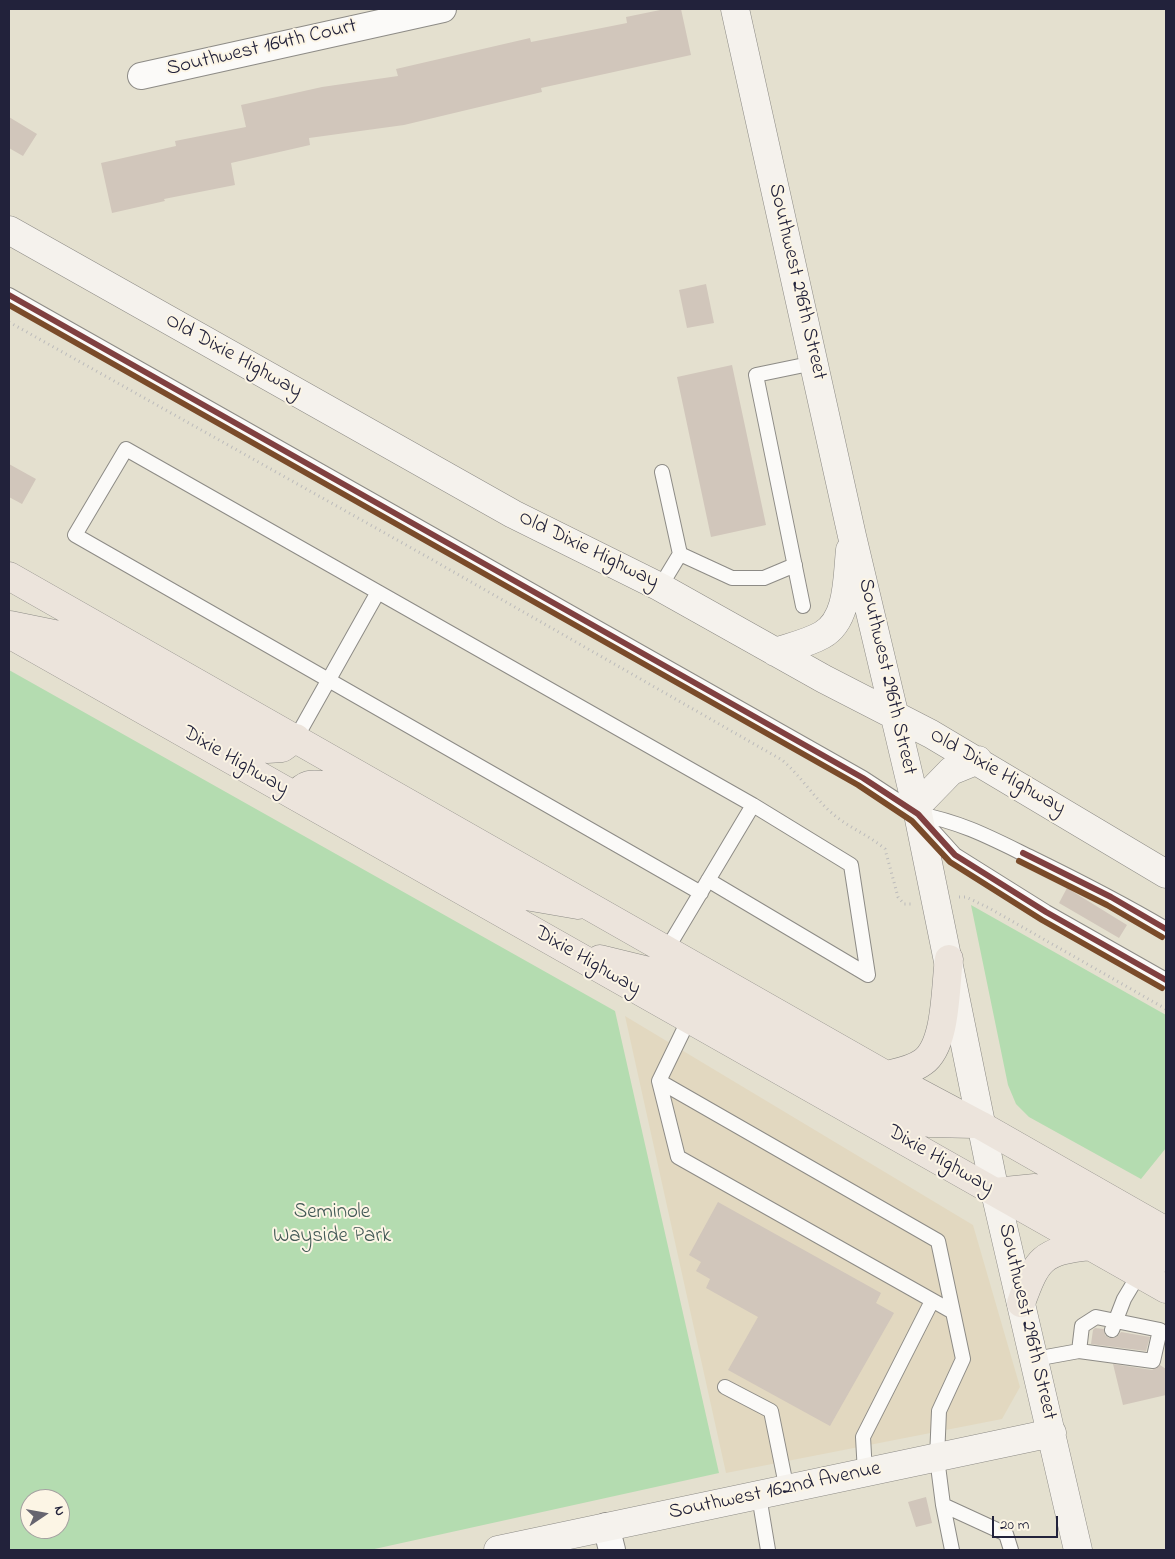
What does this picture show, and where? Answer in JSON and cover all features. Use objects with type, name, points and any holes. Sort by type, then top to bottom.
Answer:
[{"type":"highway","points":[[9,576],[886,1075],[980,1125],[1166,1231]]},
{"type":"highway","points":[[9,624],[59,635],[248,741],[267,749],[282,748],[296,738]]},
{"type":"highway","name":"Dixie Highway","points":[[9,634],[1166,1289]]},
{"type":"highway","points":[[295,796],[303,786],[314,784],[331,786],[520,895],[596,909]]},
{"type":"highway","points":[[572,953],[645,970],[916,1120],[930,1123],[980,1125]]},
{"type":"highway","points":[[886,1075],[912,1068],[924,1061],[932,1053],[940,1034],[948,959]]},
{"type":"highway","points":[[995,1192],[1035,1188],[1050,1193],[1166,1258]]},
{"type":"highway","points":[[1021,1302],[1033,1271],[1046,1257],[1070,1248],[1090,1246]]},
{"type":"street","name":"Southwest 164th Court","points":[[141,76],[442,9]]},
{"type":"street","name":"Southwest 296th Street","points":[[735,9],[852,536],[897,717],[948,959],[980,1125],[1078,1550]]},
{"type":"street","name":"Old Dixie Highway","points":[[9,230],[513,514],[660,586],[775,652],[978,760],[1166,874]]},
{"type":"street","points":[[775,652],[823,634],[834,624],[842,608],[852,536]]},
{"type":"street","points":[[917,810],[951,771],[978,760]]},
{"type":"street","name":"Southwest 162nd Avenue","points":[[498,1550],[609,1538],[760,1496],[1052,1433]]},
{"type":"lane","points":[[9,295],[836,762],[917,810],[982,833],[1111,897],[1166,929]]},
{"type":"lane","points":[[803,606],[756,375],[814,363]]},
{"type":"lane","points":[[700,893],[75,535],[126,449],[753,805],[851,865],[868,975],[708,880]]},
{"type":"lane","points":[[660,586],[680,554],[662,472]]},
{"type":"lane","points":[[680,554],[732,578],[764,578],[795,565]]},
{"type":"lane","points":[[296,738],[327,679],[378,592]]},
{"type":"lane","points":[[667,949],[753,805]]},
{"type":"lane","points":[[917,810],[954,855],[1046,912],[1166,980]]},
{"type":"lane","points":[[689,1019],[659,1081],[678,1158],[953,1312]]},
{"type":"lane","points":[[659,1081],[938,1241],[963,1359],[939,1412],[937,1458],[943,1505],[952,1550]]},
{"type":"lane","points":[[1113,1326],[1139,1274]]},
{"type":"lane","points":[[865,1473],[863,1438],[932,1301]]},
{"type":"lane","points":[[1035,1359],[1079,1351],[1107,1352],[1153,1361],[1162,1348],[1160,1330],[1138,1330],[1113,1326],[1096,1317],[1082,1326],[1079,1351]]},
{"type":"lane","points":[[725,1387],[771,1411],[786,1490]]},
{"type":"lane","points":[[760,1496],[768,1550]]},
{"type":"lane","points":[[943,1505],[1006,1534],[1011,1550]]},
{"type":"path","points":[[9,322],[431,559],[782,760],[796,772],[834,816],[885,849],[900,901],[904,904],[915,905]]},
{"type":"path","points":[[963,896],[1166,1009]]},
{"type":"shaded area","points":[[625,1016],[973,1225],[1020,1387],[1002,1419],[726,1473]]},
{"type":"green space","name":"Seminole Wayside Park","points":[[9,670],[615,1011],[719,1473],[370,1550],[9,1550]]},
{"type":"green space","points":[[971,905],[1166,1015],[1166,1148],[1141,1179],[1029,1117],[1016,1104],[1008,1085]]},
{"type":"building","points":[[665,9],[681,9],[691,55],[541,88],[542,92],[404,125],[309,138],[310,145],[231,163],[235,185],[164,199],[165,201],[112,213],[101,163],[176,146],[175,141],[246,127],[241,105],[322,87],[398,76],[396,69],[530,38],[531,42],[627,23],[626,17]]},
{"type":"building","points":[[9,117],[37,134],[23,156],[9,148]]},
{"type":"building","points":[[706,284],[714,323],[687,328],[679,290]]},
{"type":"building","points":[[732,365],[766,525],[711,537],[677,377]]},
{"type":"building","points":[[9,464],[36,479],[22,504],[9,497]]},
{"type":"building","points":[[1067,888],[1127,925],[1119,938],[1059,903]]},
{"type":"building","points":[[718,1202],[881,1293],[876,1303],[894,1313],[830,1426],[728,1370],[758,1317],[706,1288],[710,1279],[696,1271],[701,1262],[689,1255]]},
{"type":"building","points":[[1095,1328],[1104,1329],[1105,1335],[1109,1338],[1117,1337],[1121,1332],[1150,1337],[1146,1351],[1091,1344]]},
{"type":"building","points":[[1113,1364],[1152,1370],[1160,1365],[1166,1369],[1166,1395],[1123,1405]]},
{"type":"building","points":[[926,1497],[932,1523],[916,1527],[908,1502]]},
{"type":"transit line","points":[[9,295],[863,778],[918,814],[955,855],[1046,912],[1166,980]]},
{"type":"transit line","points":[[9,305],[858,785],[912,821],[950,862],[1042,920],[1162,988]]},
{"type":"transit line","points":[[1023,853],[1111,897],[1166,929]]},
{"type":"transit line","points":[[1019,861],[1107,905],[1162,937]]}]
